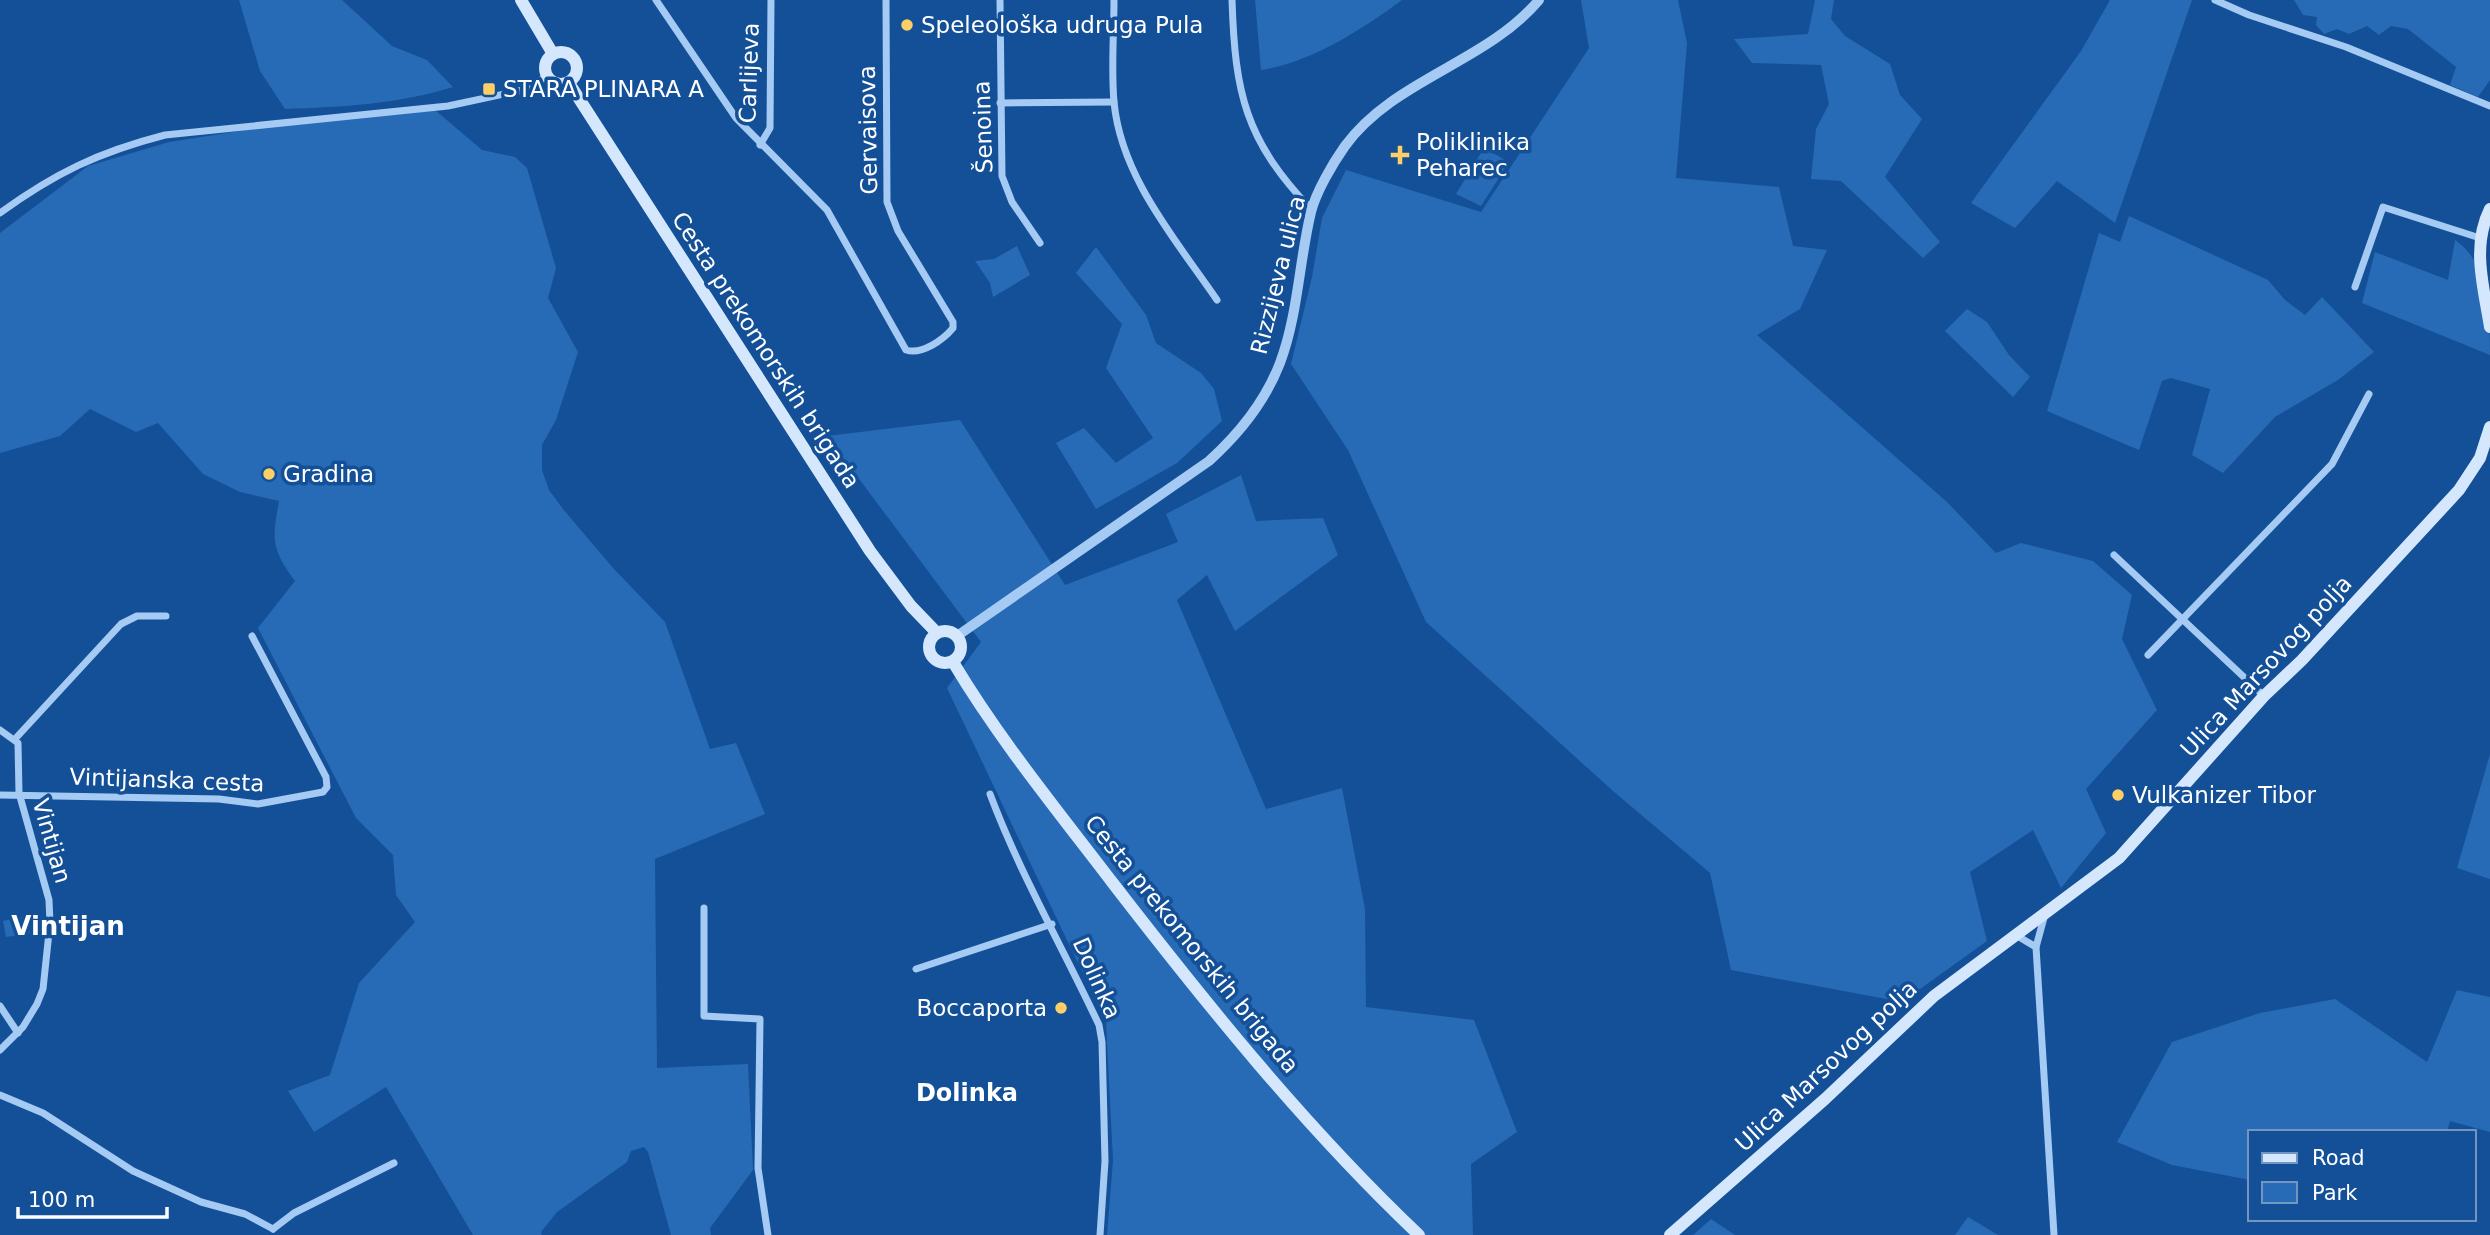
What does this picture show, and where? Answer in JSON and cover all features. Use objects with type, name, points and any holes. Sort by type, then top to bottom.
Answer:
[{"type":"main road","points":[[521,0],[553,54]]},
{"type":"main road","points":[[566,52],[576,60],[577,73],[569,83],[556,85],[547,77],[545,64],[553,54],[566,52]]},
{"type":"main road","name":"Cesta prekomorskih brigada","points":[[569,83],[870,551],[911,606],[937,633]]},
{"type":"main road","points":[[2490,209],[2480,239],[2481,273],[2490,327]]},
{"type":"main road","name":"Ulica Marsovog polja","points":[[1670,1235],[1825,1099],[1934,996],[2119,858],[2264,696],[2302,660],[2459,490],[2480,458],[2490,427]]},
{"type":"main road","points":[[950,631],[957,636],[961,652],[953,662],[940,663],[930,656],[929,643],[937,633],[950,631]]},
{"type":"main road","name":"Cesta prekomorskih brigada","points":[[953,662],[1011,748],[1156,938],[1339,1156],[1419,1235]]},
{"type":"street","points":[[656,0],[736,118],[760,145]]},
{"type":"street","name":"Carlijeva","points":[[760,145],[770,128],[771,0]]},
{"type":"street","name":"Gervaisova","points":[[760,145],[801,180],[827,210],[906,350],[922,351],[953,328],[934,290],[898,231],[887,202],[886,0]]},
{"type":"street","name":"Šenoina","points":[[1000,0],[1000,155],[1006,190],[1040,243]]},
{"type":"street","points":[[1114,0],[1114,102],[1119,129],[1137,178],[1217,300]]},
{"type":"street","points":[[1232,0],[1238,78],[1247,114],[1270,162],[1311,209]]},
{"type":"street","name":"Rizzijeva ulica","points":[[957,636],[1209,461],[1232,440],[1268,390],[1281,361],[1299,286],[1311,209],[1344,148],[1364,124],[1388,103],[1497,37],[1539,0]]},
{"type":"street","points":[[2215,0],[2270,22],[2346,47],[2490,106]]},
{"type":"street","points":[[0,213],[78,163],[120,147],[165,135],[448,106],[523,90],[547,77]]},
{"type":"street","points":[[1000,103],[1114,102]]},
{"type":"street","points":[[2355,287],[2383,207],[2480,239]]},
{"type":"street","points":[[2148,655],[2332,464],[2369,394]]},
{"type":"street","points":[[2114,555],[2264,696]]},
{"type":"street","points":[[0,730],[15,738],[121,624],[136,616],[166,616]]},
{"type":"street","name":"Vintijanska cesta","points":[[0,795],[19,793],[125,799],[219,799],[248,804],[274,803],[323,792],[327,787],[326,778],[252,636]]},
{"type":"street","name":"Vintijan","points":[[0,1050],[27,1023],[43,989],[50,923],[49,900],[19,793],[19,748],[15,738]]},
{"type":"street","name":"Dolinka","points":[[990,794],[1012,851],[1052,924],[1099,1025],[1102,1042],[1105,1161],[1100,1235]]},
{"type":"street","points":[[704,908],[704,1016],[760,1019],[758,1168],[768,1235]]},
{"type":"street","points":[[2046,911],[2036,947],[2054,1235]]},
{"type":"street","points":[[916,969],[1052,924]]},
{"type":"street","points":[[2014,934],[2036,947]]},
{"type":"street","points":[[0,1006],[18,1032]]},
{"type":"street","points":[[0,1095],[43,1113],[117,1163],[195,1199],[245,1214],[274,1232],[287,1217],[394,1163]]},
{"type":"green space","points":[[239,0],[342,0],[392,46],[427,60],[453,87],[391,101],[285,109],[260,71]]},
{"type":"green space","points":[[1255,0],[1402,0],[1353,33],[1317,52],[1299,60],[1261,70]]},
{"type":"green space","points":[[1581,0],[1678,0],[1687,43],[1676,178],[1779,187],[1793,246],[1827,250],[1800,309],[1757,335],[1947,502],[1996,553],[2021,543],[2093,561],[2132,595],[2122,639],[2157,710],[2086,789],[2106,833],[2061,888],[2033,830],[1970,872],[1987,941],[1902,1002],[1731,970],[1710,873],[1613,791],[1426,622],[1348,450],[1291,364],[1312,277],[1322,218],[1346,170],[1481,212],[1589,48]]},
{"type":"green space","points":[[1815,0],[1834,0],[1831,19],[1845,36],[1890,64],[1900,95],[1922,119],[1885,177],[1940,242],[1923,258],[1841,181],[1811,179],[1816,129],[1829,104],[1821,65],[1752,63],[1734,39],[1808,34]]},
{"type":"green space","points":[[2110,0],[2192,0],[2115,223],[2057,181],[2015,228],[1971,203],[2081,51]]},
{"type":"green space","points":[[2294,0],[2490,0],[2490,80],[2478,97],[2450,85],[2456,67],[2408,29],[2391,26],[2379,35],[2367,26],[2349,34],[2337,29],[2324,34],[2316,25],[2317,17],[2303,15]]},
{"type":"green space","points":[[435,110],[482,150],[515,157],[527,168],[556,268],[548,298],[578,352],[556,420],[542,445],[542,470],[549,490],[614,569],[665,622],[710,749],[736,743],[765,814],[655,859],[657,1068],[748,1064],[753,1170],[710,1228],[711,1235],[671,1235],[648,1152],[644,1147],[631,1151],[627,1162],[557,1212],[541,1232],[542,1235],[473,1235],[386,1087],[314,1132],[288,1091],[330,1075],[359,983],[415,922],[396,895],[393,855],[356,818],[258,628],[295,581],[281,560],[275,543],[279,501],[240,492],[203,474],[158,423],[136,432],[90,409],[60,436],[0,453],[0,233],[88,166],[169,142],[259,128]]},
{"type":"green space","points":[[1484,148],[1509,162],[1481,206],[1456,194]]},
{"type":"green space","points":[[2129,216],[2268,280],[2285,300],[2305,315],[2322,297],[2374,352],[2338,380],[2275,417],[2223,473],[2192,455],[2210,389],[2171,378],[2162,381],[2139,450],[2047,411],[2099,233],[2120,242]]},
{"type":"green space","points":[[2455,240],[2467,250],[2475,262],[2486,292],[2490,355],[2362,303],[2375,252],[2448,280]]},
{"type":"green space","points":[[1017,246],[1030,275],[993,297],[990,283],[975,261],[994,259]]},
{"type":"green space","points":[[1096,247],[1146,315],[1156,343],[1201,373],[1214,389],[1222,421],[1177,463],[1096,509],[1056,443],[1084,428],[1116,463],[1153,438],[1106,368],[1122,324],[1076,273]]},
{"type":"green space","points":[[1967,309],[1987,322],[2009,355],[2030,377],[2013,397],[1945,331]]},
{"type":"green space","points":[[960,420],[1065,585],[1178,542],[1166,514],[1241,475],[1256,521],[1323,518],[1338,555],[1235,631],[1207,575],[1177,600],[1266,809],[1342,788],[1365,909],[1366,1007],[1474,1020],[1517,1132],[1471,1164],[1473,1235],[1107,1235],[1113,1160],[1106,1022],[947,688],[981,642],[827,436]]},
{"type":"green space","points":[[2490,754],[2490,879],[2457,868]]},
{"type":"green space","points":[[38,913],[40,932],[6,937],[3,921]]},
{"type":"green space","points":[[2457,990],[2490,997],[2490,1132],[2450,1121],[2448,1130],[2248,1130],[2248,1180],[2172,1165],[2117,1142],[2172,1042],[2260,1013],[2335,999],[2427,1062]]},
{"type":"green space","points":[[1968,1217],[1998,1235],[1955,1235]]},
{"type":"green space","points":[[1711,1219],[1735,1235],[1693,1235]]},
{"type":"place","name":"Speleološka udruga Pula","points":[[907,25]]},
{"type":"place","name":"STARA PLINARA A","points":[[489,89]]},
{"type":"place","name":"Poliklinika Peharec","points":[[1400,155]]},
{"type":"place","name":"Gradina","points":[[269,474]]},
{"type":"place","name":"Vulkanizer Tibor","points":[[2118,795]]},
{"type":"place","name":"Boccaporta","points":[[1061,1008]]},
{"type":"district","name":"Vintijan","points":[[68,926]]},
{"type":"district","name":"Dolinka","points":[[967,1093]]}]
